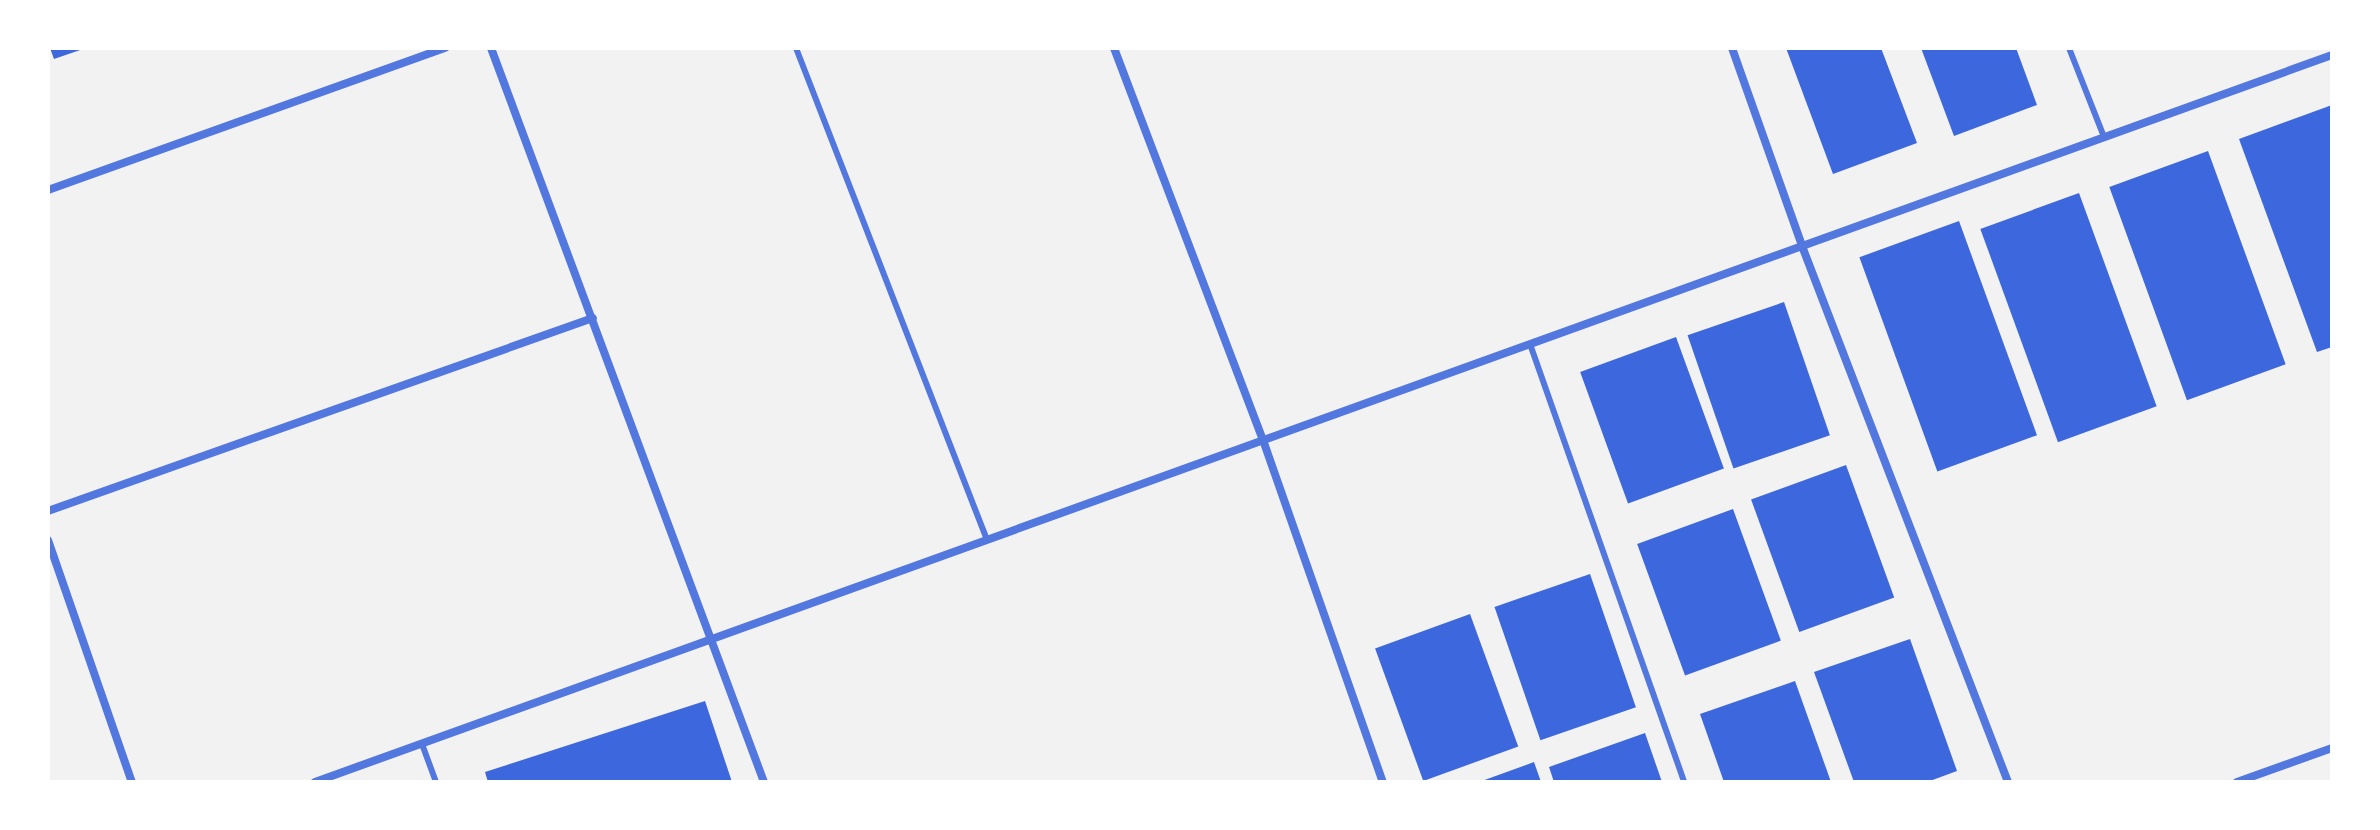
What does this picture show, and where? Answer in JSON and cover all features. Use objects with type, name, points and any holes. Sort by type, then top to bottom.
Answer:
[{"type":"street","points":[[48,190],[445,48]]},
{"type":"street","points":[[491,48],[714,638],[764,782]]},
{"type":"street","points":[[1114,48],[1263,440],[1383,782]]},
{"type":"street","points":[[1732,48],[1802,246],[2008,782]]},
{"type":"street","points":[[315,782],[2332,55]]},
{"type":"street","points":[[48,511],[593,318]]},
{"type":"street","points":[[48,540],[132,782]]},
{"type":"street","points":[[2237,782],[2261,778],[2332,748]]},
{"type":"lane","points":[[796,48],[987,540]]},
{"type":"lane","points":[[2069,48],[2104,137]]},
{"type":"lane","points":[[1530,344],[1684,782]]},
{"type":"lane","points":[[422,744],[436,782]]},
{"type":"building","points":[[50,48],[86,48],[54,59]]},
{"type":"building","points":[[1786,48],[1881,48],[1917,143],[1833,174]]},
{"type":"building","points":[[1921,48],[2016,48],[2037,105],[1954,136]]},
{"type":"building","points":[[2332,105],[2332,347],[2317,352],[2239,139]]},
{"type":"building","points":[[2208,151],[2286,364],[2187,400],[2109,187]]},
{"type":"building","points":[[2079,193],[2157,406],[2058,442],[1980,229]]},
{"type":"building","points":[[1959,221],[2037,435],[1937,472],[1859,257]]},
{"type":"building","points":[[1784,302],[1830,435],[1733,469],[1688,335]]},
{"type":"building","points":[[1676,337],[1724,469],[1628,503],[1580,372]]},
{"type":"building","points":[[1846,465],[1894,597],[1799,632],[1751,500]]},
{"type":"building","points":[[1733,509],[1781,641],[1685,675],[1637,544]]},
{"type":"building","points":[[1590,574],[1636,707],[1540,740],[1495,607]]},
{"type":"building","points":[[1470,614],[1518,746],[1423,781],[1375,649]]},
{"type":"building","points":[[1910,639],[1957,771],[1927,782],[1854,782],[1814,672]]},
{"type":"building","points":[[1795,681],[1831,782],[1724,782],[1700,714]]},
{"type":"building","points":[[705,701],[732,782],[488,782],[485,772]]},
{"type":"building","points":[[1645,733],[1662,782],[1554,782],[1549,767]]},
{"type":"building","points":[[1534,762],[1541,782],[1479,782]]}]
